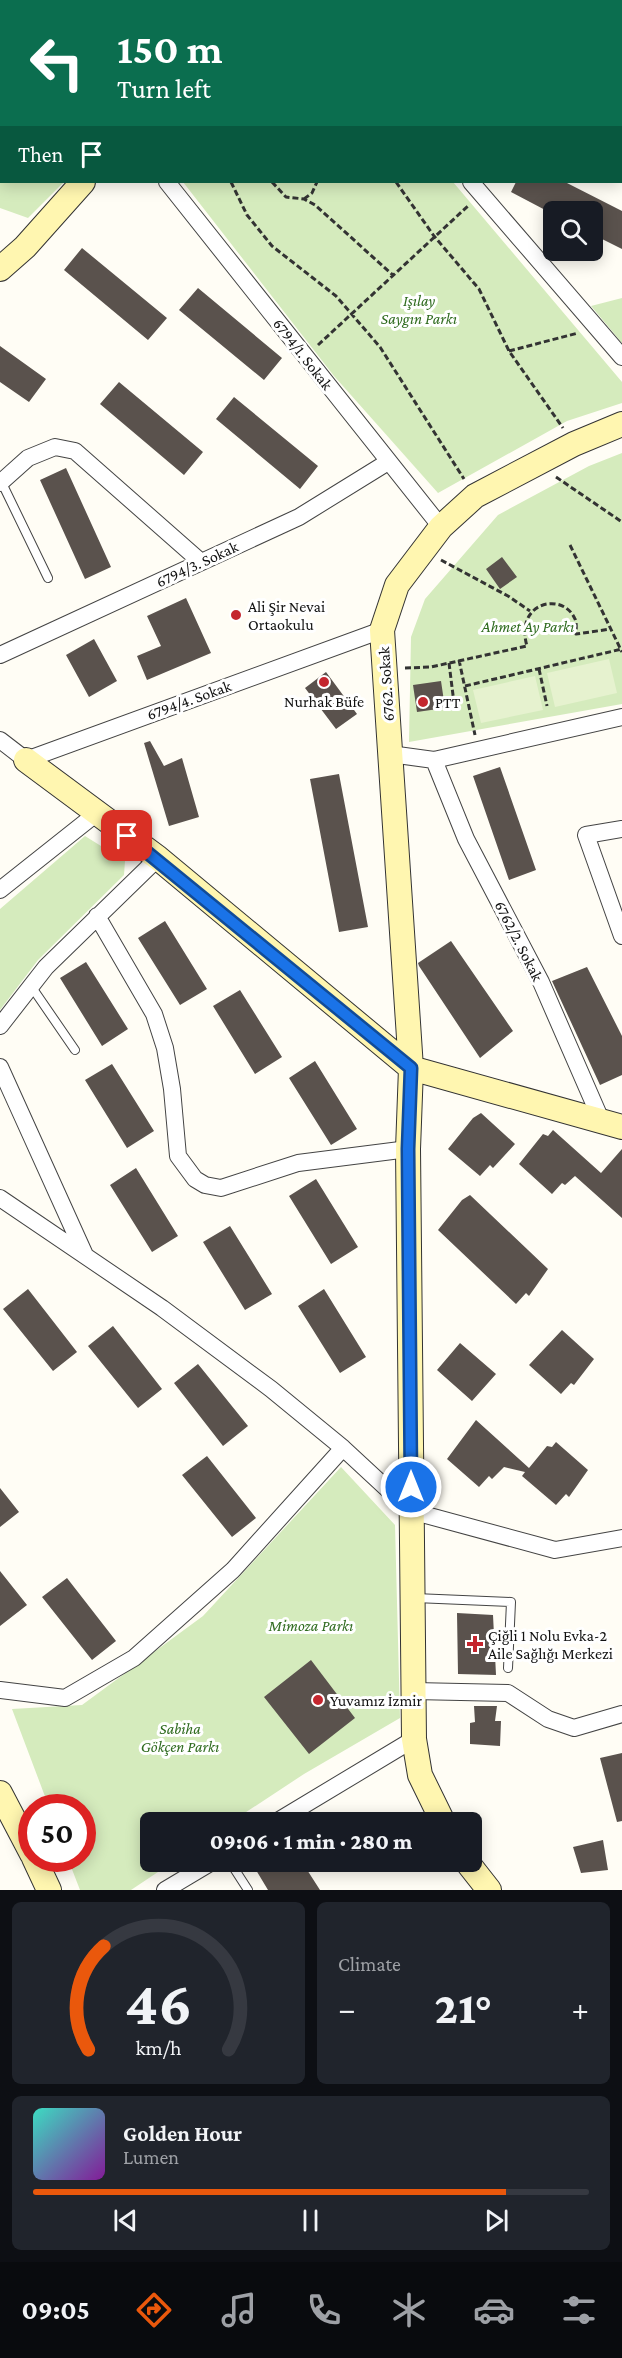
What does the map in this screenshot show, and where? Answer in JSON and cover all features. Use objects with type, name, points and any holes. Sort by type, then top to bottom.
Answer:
[{"type":"street","points":[[0,269],[26,247],[82,183]]},
{"type":"street","name":"6794/1. Sokak","points":[[168,183],[441,527]]},
{"type":"street","points":[[477,188],[622,357]]},
{"type":"street","name":"6762. Sokak","points":[[438,1812],[420,1775],[414,1739],[408,1149],[411,1068],[382,630],[397,585],[441,527],[475,496],[574,444],[622,424]]},
{"type":"street","points":[[1,482],[28,458],[55,447],[75,451],[201,562]]},
{"type":"street","name":"6794/3. Sokak","points":[[0,655],[299,517],[388,462]]},
{"type":"street","name":"6794/4. Sokak","points":[[26,760],[382,630]]},
{"type":"street","points":[[390,754],[434,760],[622,717]]},
{"type":"street","points":[[0,740],[158,858],[411,1068],[612,1125]]},
{"type":"street","name":"6762/2. Sokak","points":[[434,760],[466,838],[612,1125]]},
{"type":"street","points":[[0,890],[97,813]]},
{"type":"street","points":[[622,829],[586,835],[622,936]]},
{"type":"street","points":[[0,1026],[31,986],[97,916],[158,858]]},
{"type":"street","points":[[97,916],[154,1014],[165,1048],[178,1156],[195,1179],[205,1185],[220,1188],[298,1164],[408,1149]]},
{"type":"street","points":[[0,1066],[86,1256]]},
{"type":"street","points":[[0,1198],[162,1308],[343,1448],[411,1511],[555,1550],[622,1538]]},
{"type":"street","points":[[0,1690],[65,1698],[134,1658],[233,1570],[343,1448]]},
{"type":"street","points":[[414,1691],[508,1693],[548,1719],[574,1728],[622,1714]]},
{"type":"street","points":[[293,1812],[414,1739]]},
{"type":"street","points":[[0,1792],[18,1827]]},
{"type":"street","points":[[41,1872],[49,1890]]},
{"type":"street","points":[[165,1890],[195,1872]]},
{"type":"street","points":[[475,1872],[489,1890]]},
{"type":"lane","points":[[1,482],[48,578]]},
{"type":"lane","points":[[31,986],[75,1050]]},
{"type":"lane","points":[[414,1598],[511,1602],[508,1668]]},
{"type":"lane","points":[[236,1872],[248,1890]]},
{"type":"path","points":[[231,183],[247,215],[272,246],[336,296],[380,347],[475,496]]},
{"type":"path","points":[[273,183],[286,197],[304,199],[394,276]]},
{"type":"path","points":[[304,199],[312,193],[317,183]]},
{"type":"path","points":[[397,183],[434,236],[478,289],[509,351],[574,444]]},
{"type":"path","points":[[306,357],[394,276],[477,188]]},
{"type":"path","points":[[509,351],[597,328]]},
{"type":"path","points":[[538,464],[622,522]]},
{"type":"path","points":[[465,686],[622,650],[570,545]]},
{"type":"path","points":[[423,551],[508,596],[530,611]]},
{"type":"path","points":[[385,669],[431,667],[527,646],[524,622],[530,611],[539,606],[554,604],[567,610],[576,619],[576,634],[611,629]]},
{"type":"path","points":[[459,660],[478,750]]},
{"type":"path","points":[[449,663],[454,702]]},
{"type":"path","points":[[539,669],[548,706]]},
{"type":"green space","points":[[0,183],[63,183],[28,218],[0,208]]},
{"type":"green space","name":"Işılay Saygın Parkı","points":[[184,183],[454,183],[622,382],[622,403],[567,421],[438,493],[334,376]]},
{"type":"green space","points":[[622,298],[622,343],[591,306]]},
{"type":"green space","name":"Ahmet Ay Parkı","points":[[622,453],[622,704],[409,742],[411,637],[425,599],[498,515],[589,466]]},
{"type":"green space","points":[[609,659],[617,693],[555,707],[547,673]]},
{"type":"green space","points":[[535,676],[543,710],[481,723],[473,690]]},
{"type":"green space","points":[[85,836],[125,861],[124,875],[38,960],[0,1010],[0,909]]},
{"type":"green space","points":[[341,1467],[395,1525],[400,1718],[304,1774],[246,1812],[140,1812],[140,1872],[158,1872],[131,1890],[80,1890],[73,1872],[96,1872],[96,1794],[44,1794],[12,1709],[82,1705],[203,1616]]},
{"type":"building","points":[[516,183],[567,183],[602,201],[543,201],[543,209],[511,192]]},
{"type":"building","points":[[603,201],[622,211],[622,249],[603,240]]},
{"type":"building","points":[[82,248],[167,318],[148,340],[64,270]]},
{"type":"building","points":[[198,288],[282,358],[264,380],[179,310]]},
{"type":"building","points":[[0,346],[46,379],[29,402],[0,382]]},
{"type":"building","points":[[119,382],[203,452],[184,475],[100,404]]},
{"type":"building","points":[[234,397],[318,466],[300,489],[216,419]]},
{"type":"building","points":[[66,468],[111,567],[85,579],[40,480]]},
{"type":"building","points":[[502,557],[517,577],[500,589],[486,569]]},
{"type":"building","points":[[186,598],[211,653],[147,680],[137,656],[161,646],[147,616]]},
{"type":"building","points":[[94,639],[117,681],[89,697],[66,655]]},
{"type":"building","points":[[326,672],[357,714],[336,729],[305,688]]},
{"type":"building","points":[[441,681],[445,708],[417,712],[413,685]]},
{"type":"building","points":[[150,741],[164,766],[182,758],[199,817],[169,826],[144,743]]},
{"type":"building","points":[[500,767],[536,870],[509,880],[473,776]]},
{"type":"building","points":[[339,774],[368,927],[339,932],[310,779]]},
{"type":"building","points":[[165,921],[207,989],[180,1005],[138,938]]},
{"type":"building","points":[[451,941],[513,1031],[480,1058],[418,963]]},
{"type":"building","points":[[86,962],[128,1029],[102,1046],[60,978]]},
{"type":"building","points":[[587,967],[622,1036],[622,1075],[600,1085],[552,981]]},
{"type":"building","points":[[240,990],[282,1057],[255,1074],[213,1006]]},
{"type":"building","points":[[315,1061],[357,1129],[331,1145],[289,1078]]},
{"type":"building","points":[[112,1064],[154,1131],[127,1148],[85,1080]]},
{"type":"building","points":[[481,1113],[515,1144],[493,1168],[490,1165],[480,1176],[448,1149],[473,1118]]},
{"type":"building","points":[[553,1130],[601,1173],[622,1149],[622,1218],[575,1176],[565,1185],[562,1183],[552,1194],[519,1164],[543,1134],[548,1136]]},
{"type":"building","points":[[136,1168],[178,1236],[152,1252],[110,1185]]},
{"type":"building","points":[[316,1179],[358,1247],[331,1264],[289,1196]]},
{"type":"building","points":[[470,1195],[548,1269],[529,1296],[526,1293],[516,1304],[438,1230],[462,1200]]},
{"type":"building","points":[[230,1226],[272,1294],[245,1310],[203,1242]]},
{"type":"building","points":[[28,1289],[77,1352],[53,1371],[3,1309]]},
{"type":"building","points":[[324,1289],[366,1357],[340,1373],[298,1306]]},
{"type":"building","points":[[113,1326],[162,1389],[138,1408],[88,1346]]},
{"type":"building","points":[[562,1330],[594,1359],[574,1385],[571,1383],[561,1394],[529,1365]]},
{"type":"building","points":[[460,1343],[496,1374],[472,1401],[437,1370]]},
{"type":"building","points":[[198,1364],[248,1426],[223,1446],[174,1383]]},
{"type":"building","points":[[476,1420],[529,1468],[547,1446],[552,1447],[556,1442],[588,1470],[569,1497],[566,1494],[556,1505],[522,1476],[525,1472],[504,1467],[492,1479],[489,1476],[479,1487],[447,1459]]},
{"type":"building","points":[[207,1456],[256,1518],[232,1537],[182,1475]]},
{"type":"building","points":[[0,1488],[19,1512],[0,1527]]},
{"type":"building","points":[[0,1571],[27,1605],[0,1626]]},
{"type":"building","points":[[67,1578],[116,1641],[92,1660],[42,1597]]},
{"type":"building","points":[[457,1613],[493,1615],[496,1675],[458,1674]]},
{"type":"building","points":[[311,1660],[355,1718],[309,1754],[264,1697]]},
{"type":"building","points":[[474,1706],[497,1706],[495,1721],[501,1721],[500,1746],[470,1744],[470,1723],[475,1722]]},
{"type":"building","points":[[622,1753],[622,1821],[617,1822],[600,1758]]},
{"type":"building","points":[[603,1840],[608,1870],[581,1873],[573,1847]]},
{"type":"building","points":[[257,1872],[308,1872],[320,1890],[268,1890]]},
{"type":"place","name":"Ali Şir Nevai Ortaokulu","points":[[236,615]]},
{"type":"place","name":"Nurhak Büfe","points":[[324,682]]},
{"type":"place","name":"PTT","points":[[423,702]]},
{"type":"place","name":"Çiğli 1 Nolu Evka-2 Aile Sağlığı Merkezi","points":[[475,1644]]},
{"type":"place","name":"Yuvamız İzmir","points":[[318,1700]]},
{"type":"route","points":[[127,836],[158,858],[411,1068],[408,1149],[411,1487]]},
{"type":"park label","name":"Mimoza Parkı","points":[[311,1625]]},
{"type":"park label","name":"Sabiha Gökçen Parkı","points":[[180,1737]]}]
